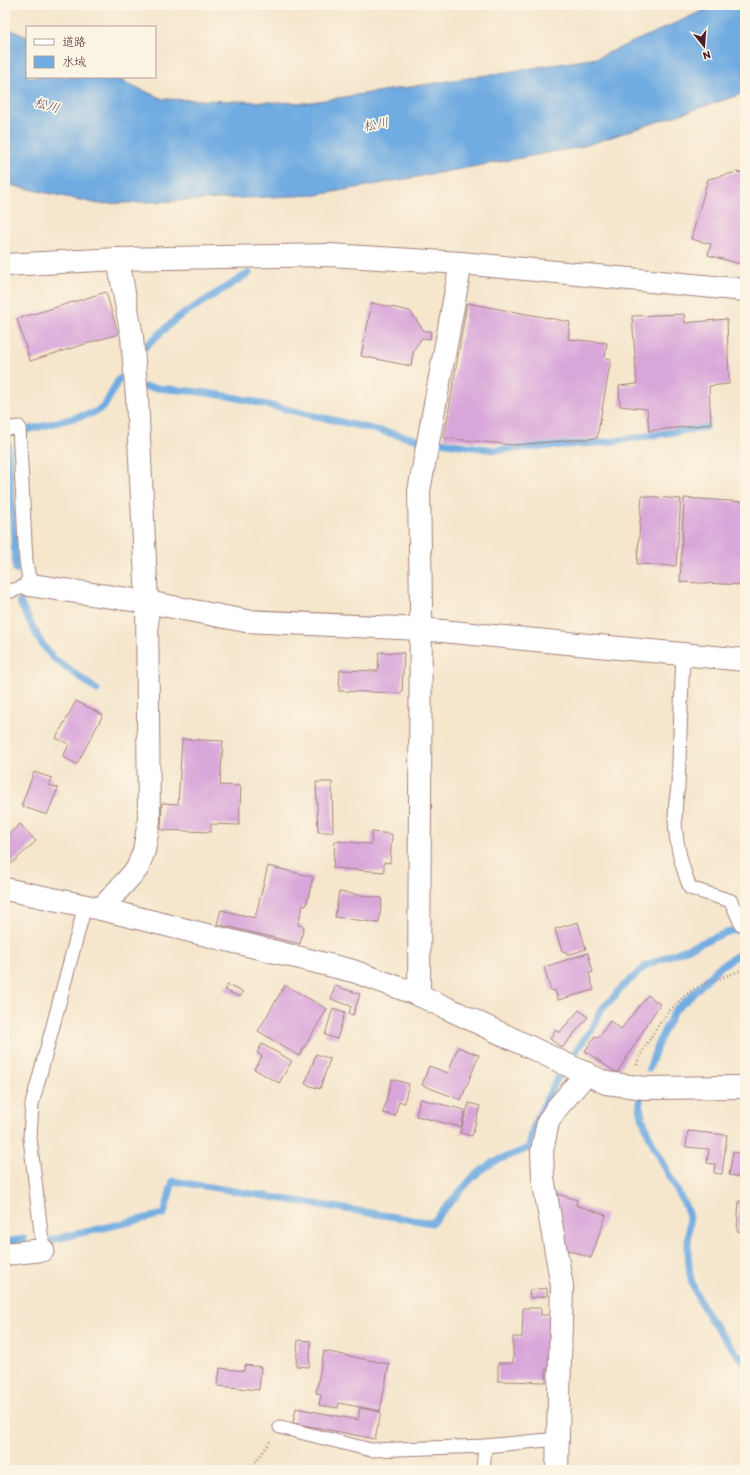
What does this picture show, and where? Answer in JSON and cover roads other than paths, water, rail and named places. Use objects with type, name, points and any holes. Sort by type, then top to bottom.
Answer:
[{"type":"street","points":[[5,265],[118,259],[330,255],[461,263],[745,290]]},
{"type":"street","points":[[93,908],[137,869],[144,851],[149,821],[147,602],[137,397],[132,336],[118,259]]},
{"type":"street","points":[[419,995],[421,629],[419,491],[461,263]]},
{"type":"street","points":[[30,585],[147,602],[246,622],[421,629],[745,660]]},
{"type":"street","points":[[5,889],[93,908],[354,970],[419,995],[606,1083],[644,1088],[745,1087]]},
{"type":"street","points":[[557,1470],[562,1286],[542,1178],[542,1151],[548,1122],[556,1109],[587,1073]]},
{"type":"street","points":[[5,1254],[43,1250]]},
{"type":"lane","points":[[5,429],[19,427],[26,561],[30,585],[11,591],[5,589]]},
{"type":"lane","points":[[683,654],[678,787],[675,800],[674,827],[682,866],[690,888],[732,901],[741,924],[745,924]]},
{"type":"lane","points":[[43,1250],[30,1138],[32,1104],[93,908]]},
{"type":"lane","points":[[280,1427],[371,1450],[485,1446],[558,1439]]},
{"type":"lane","points":[[484,1470],[485,1446]]},
{"type":"water","name":"松川","points":[[721,5],[745,5],[745,93],[581,147],[317,195],[99,204],[5,184],[5,27],[26,37],[26,78],[115,78],[163,99],[305,103],[597,58],[707,9]]},
{"type":"waterway","points":[[145,347],[177,318],[249,273]]},
{"type":"waterway","points":[[27,430],[93,413],[104,407],[119,379]]},
{"type":"waterway","points":[[145,387],[201,392],[233,397],[420,440]]},
{"type":"waterway","points":[[440,442],[494,450],[608,442],[706,427]]},
{"type":"waterway","points":[[8,444],[16,570]]},
{"type":"waterway","points":[[20,602],[40,641],[52,657],[97,690]]},
{"type":"waterway","points":[[573,1055],[595,1024],[600,1011],[618,991],[647,965],[723,934],[741,928],[745,929]]},
{"type":"waterway","points":[[649,1069],[659,1041],[675,1010],[717,969],[745,950]]},
{"type":"waterway","points":[[51,1240],[164,1214],[173,1181],[432,1223],[473,1177],[493,1162],[529,1148],[534,1124],[559,1075]]},
{"type":"waterway","points":[[640,1100],[641,1111],[651,1140],[688,1212],[688,1254],[690,1276],[695,1290],[706,1313],[745,1363]]},
{"type":"waterway","points":[[5,1242],[24,1239]]}]
